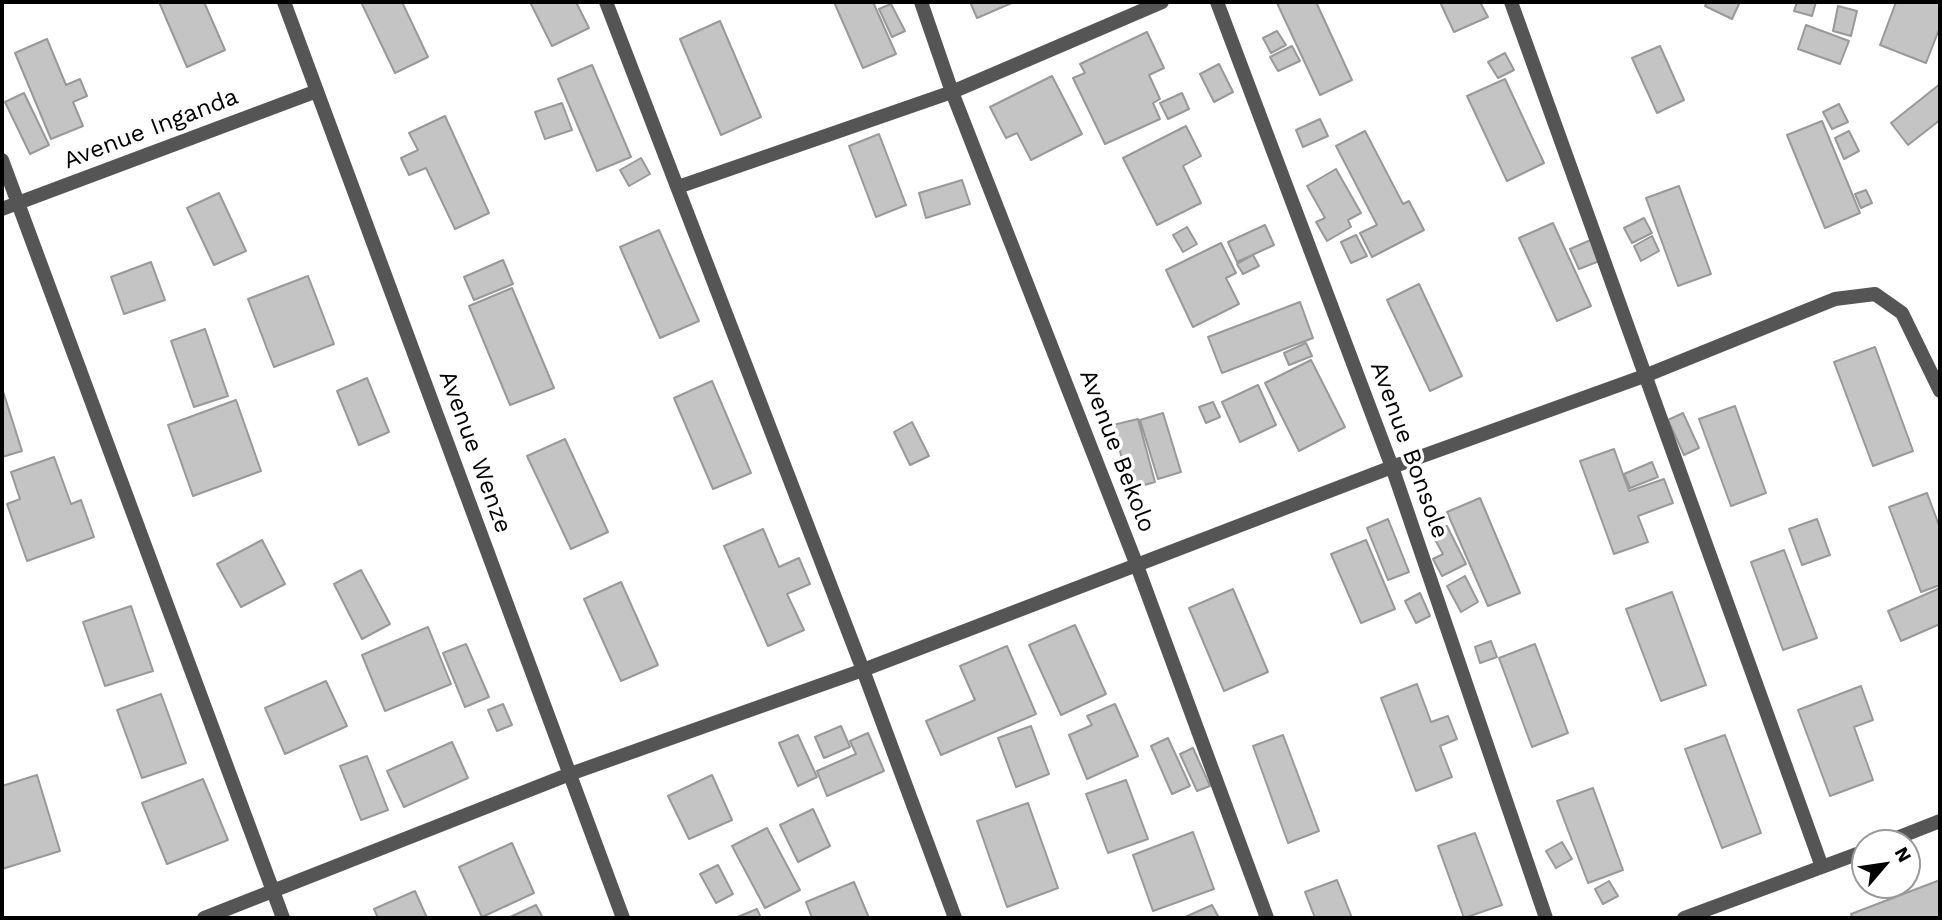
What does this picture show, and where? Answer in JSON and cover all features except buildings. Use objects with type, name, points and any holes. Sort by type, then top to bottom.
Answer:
[{"type":"street","name":"Avenue Wenze","points":[[284,2],[623,918]]},
{"type":"street","points":[[606,2],[863,670],[955,918]]},
{"type":"street","name":"Avenue Bekolo","points":[[922,2],[952,92],[1136,563],[1267,918]]},
{"type":"street","points":[[678,187],[952,92],[1163,2]]},
{"type":"street","name":"Avenue Bonsole","points":[[1217,2],[1392,467],[1546,918]]},
{"type":"street","points":[[1511,2],[1822,867]]},
{"type":"street","name":"Avenue Inganda","points":[[2,209],[317,91]]},
{"type":"street","points":[[2,160],[283,918]]},
{"type":"street","points":[[204,918],[570,774],[863,670],[1136,563],[1647,375],[1835,299],[1875,294],[1902,313],[1940,391]]},
{"type":"street","points":[[1920,829],[1940,821]]},
{"type":"street","points":[[1684,918],[1851,856]]}]
